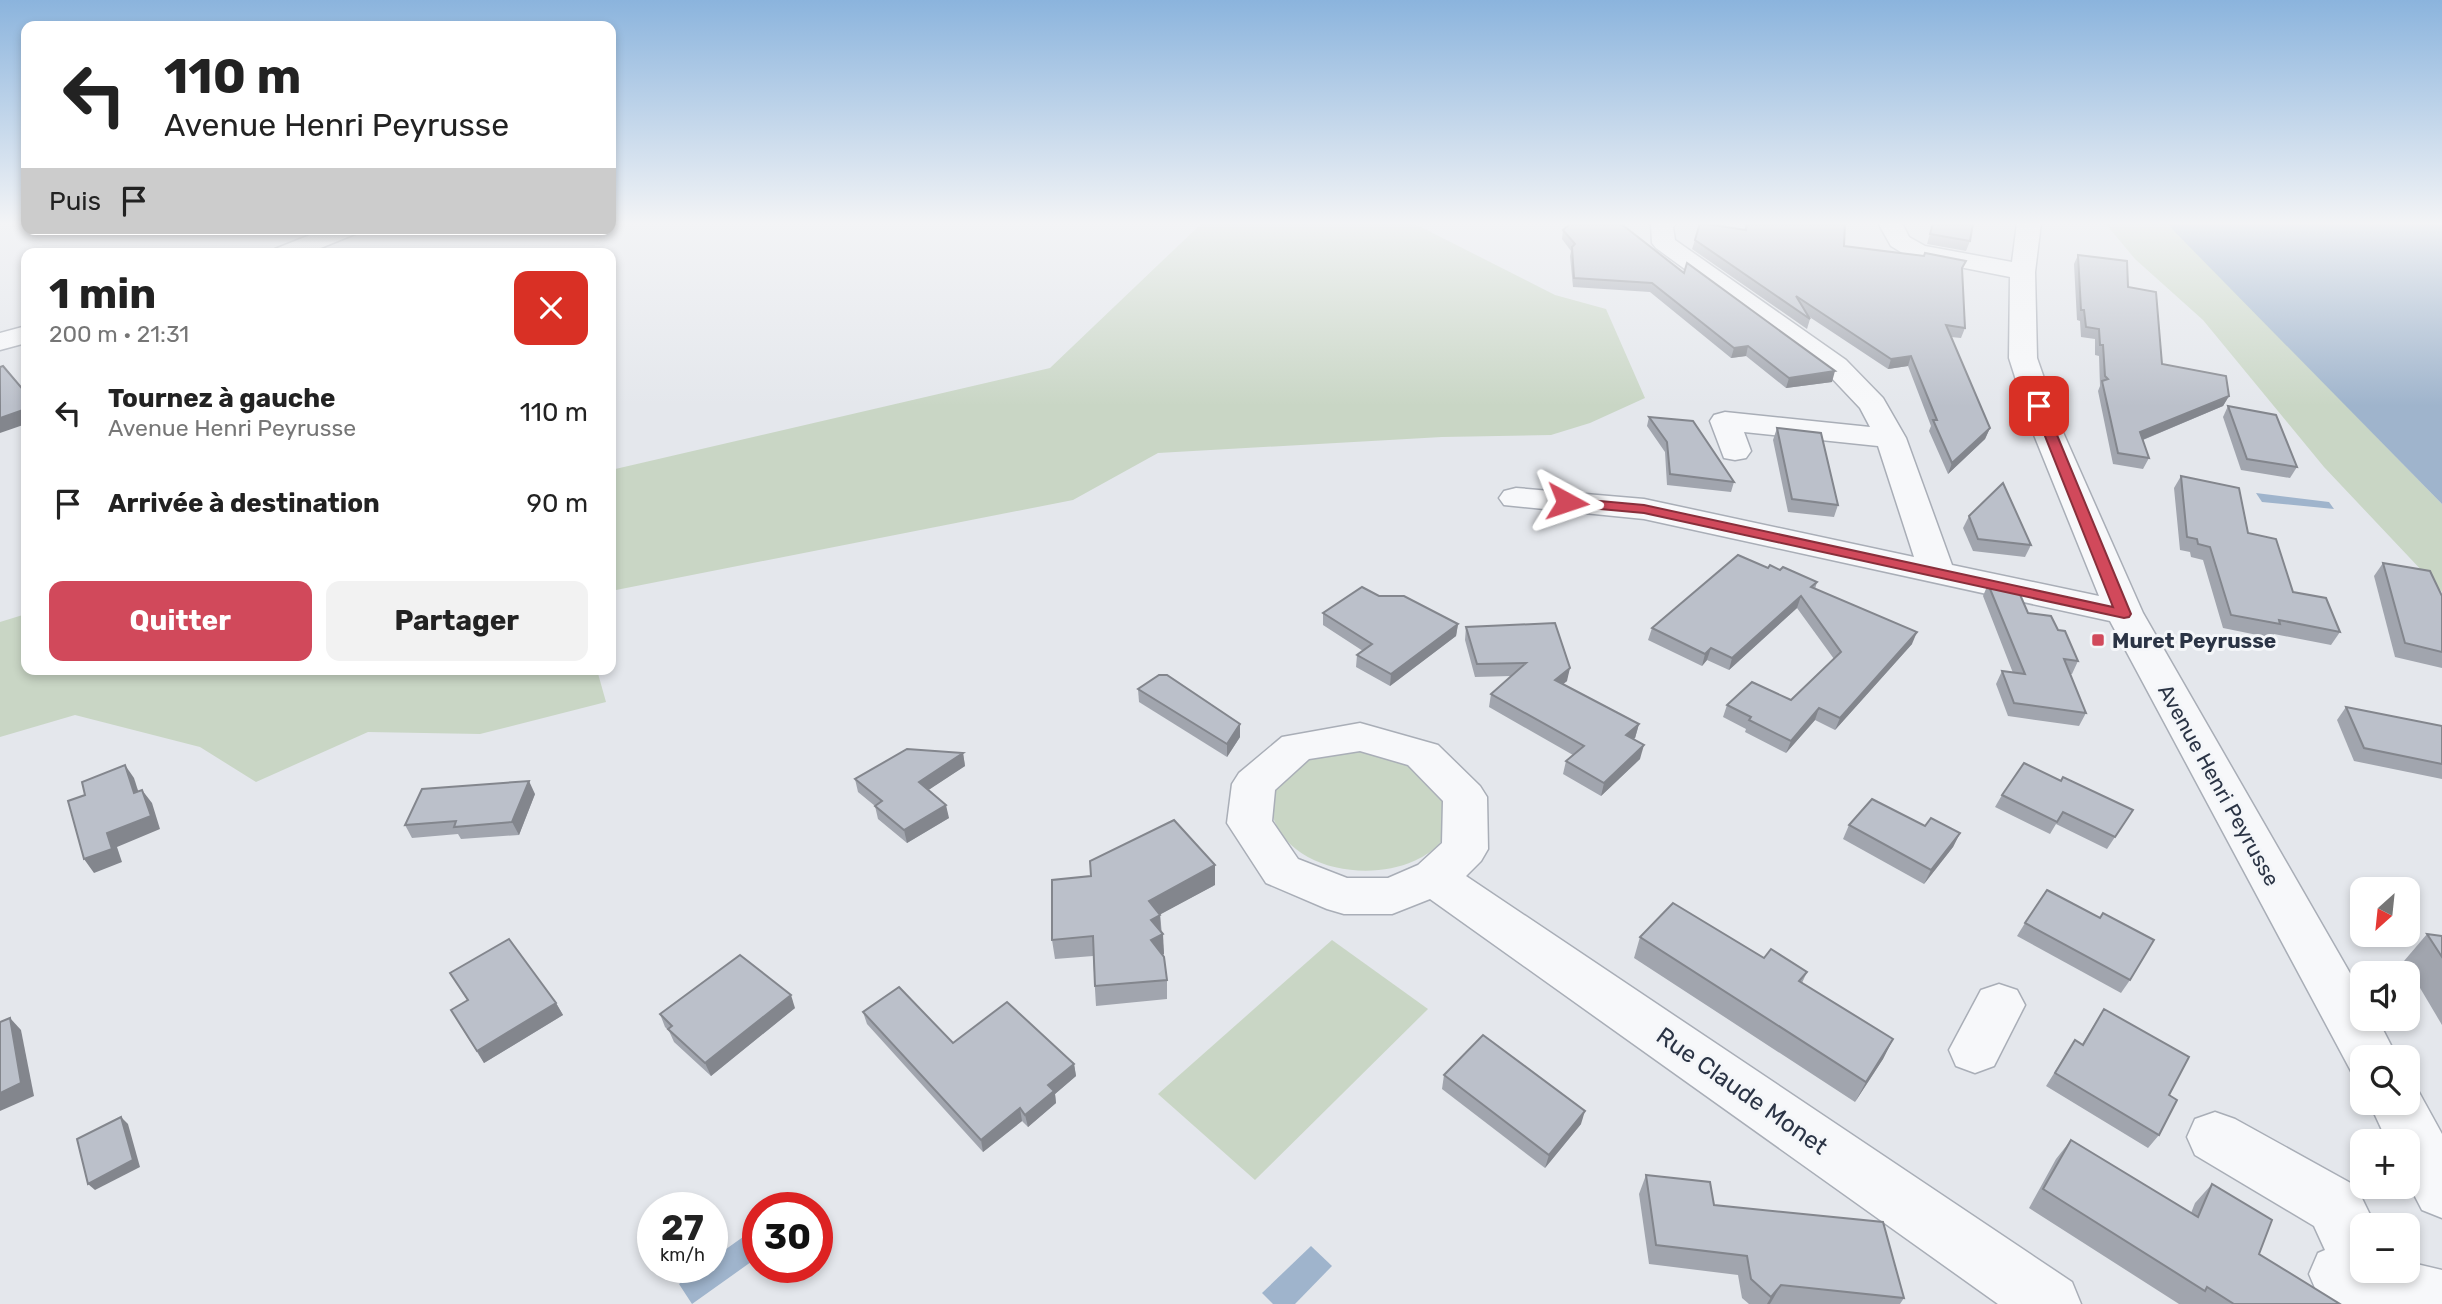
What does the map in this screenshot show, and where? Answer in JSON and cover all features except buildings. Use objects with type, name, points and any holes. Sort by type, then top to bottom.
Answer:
[{"type":"street","points":[[1721,284],[1836,366],[1873,404],[1891,438],[1937,574]]},
{"type":"street","name":"Avenue Henri Peyrusse","points":[[2023,284],[2022,358],[2047,430],[2124,614],[2364,1045]]},
{"type":"street","points":[[0,342],[21,336]]},
{"type":"street","points":[[1735,451],[1725,421],[1891,438]]},
{"type":"street","points":[[1516,498],[1644,509],[2124,614]]},
{"type":"street","points":[[1360,737],[1423,755],[1465,797],[1465,849],[1434,878],[1392,896],[1344,896],[1282,871],[1249,823],[1254,784],[1297,747],[1360,737]]},
{"type":"street","name":"Rue Claude Monet","points":[[1434,878],[2050,1304]]},
{"type":"street","points":[[1975,1051],[1999,1005]]},
{"type":"street","points":[[2403,1115],[2442,1191]]},
{"type":"street","points":[[2215,1137],[2335,1206],[2350,1246]]},
{"type":"street","points":[[2389,1283],[2442,1301]]},
{"type":"green space","points":[[1138,284],[1533,284],[1555,295],[1606,309],[1645,398],[1590,423],[1551,435],[1442,437],[1158,453],[1073,500],[616,590],[616,469],[1050,368]]},
{"type":"green space","points":[[2163,284],[2227,284],[2442,504],[2442,592],[2324,467],[2203,320]]},
{"type":"green space","points":[[21,616],[21,675],[598,675],[606,702],[480,734],[368,732],[256,782],[200,747],[75,715],[0,737],[0,622]]},
{"type":"green space","points":[[1388,747],[1448,795],[1446,828],[1438,845],[1414,861],[1375,870],[1332,866],[1312,859],[1294,848],[1281,833],[1270,807],[1271,787],[1280,775],[1304,752]]},
{"type":"green space","points":[[1332,940],[1428,1009],[1255,1180],[1158,1094]]},
{"type":"water","points":[[2226,284],[2442,284],[2442,504]]},
{"type":"water","points":[[2256,493],[2329,502],[2334,509],[2262,502]]},
{"type":"water","points":[[742,1238],[742,1268],[728,1278],[728,1248]]},
{"type":"water","points":[[1311,1246],[1332,1266],[1295,1304],[1273,1304],[1262,1293]]},
{"type":"water","points":[[680,1283],[721,1283],[692,1304]]},
{"type":"place","name":"Muret Peyrusse","points":[[2098,640]]},
{"type":"route","points":[[1567,502],[1644,509],[2124,614],[2039,406]]}]
